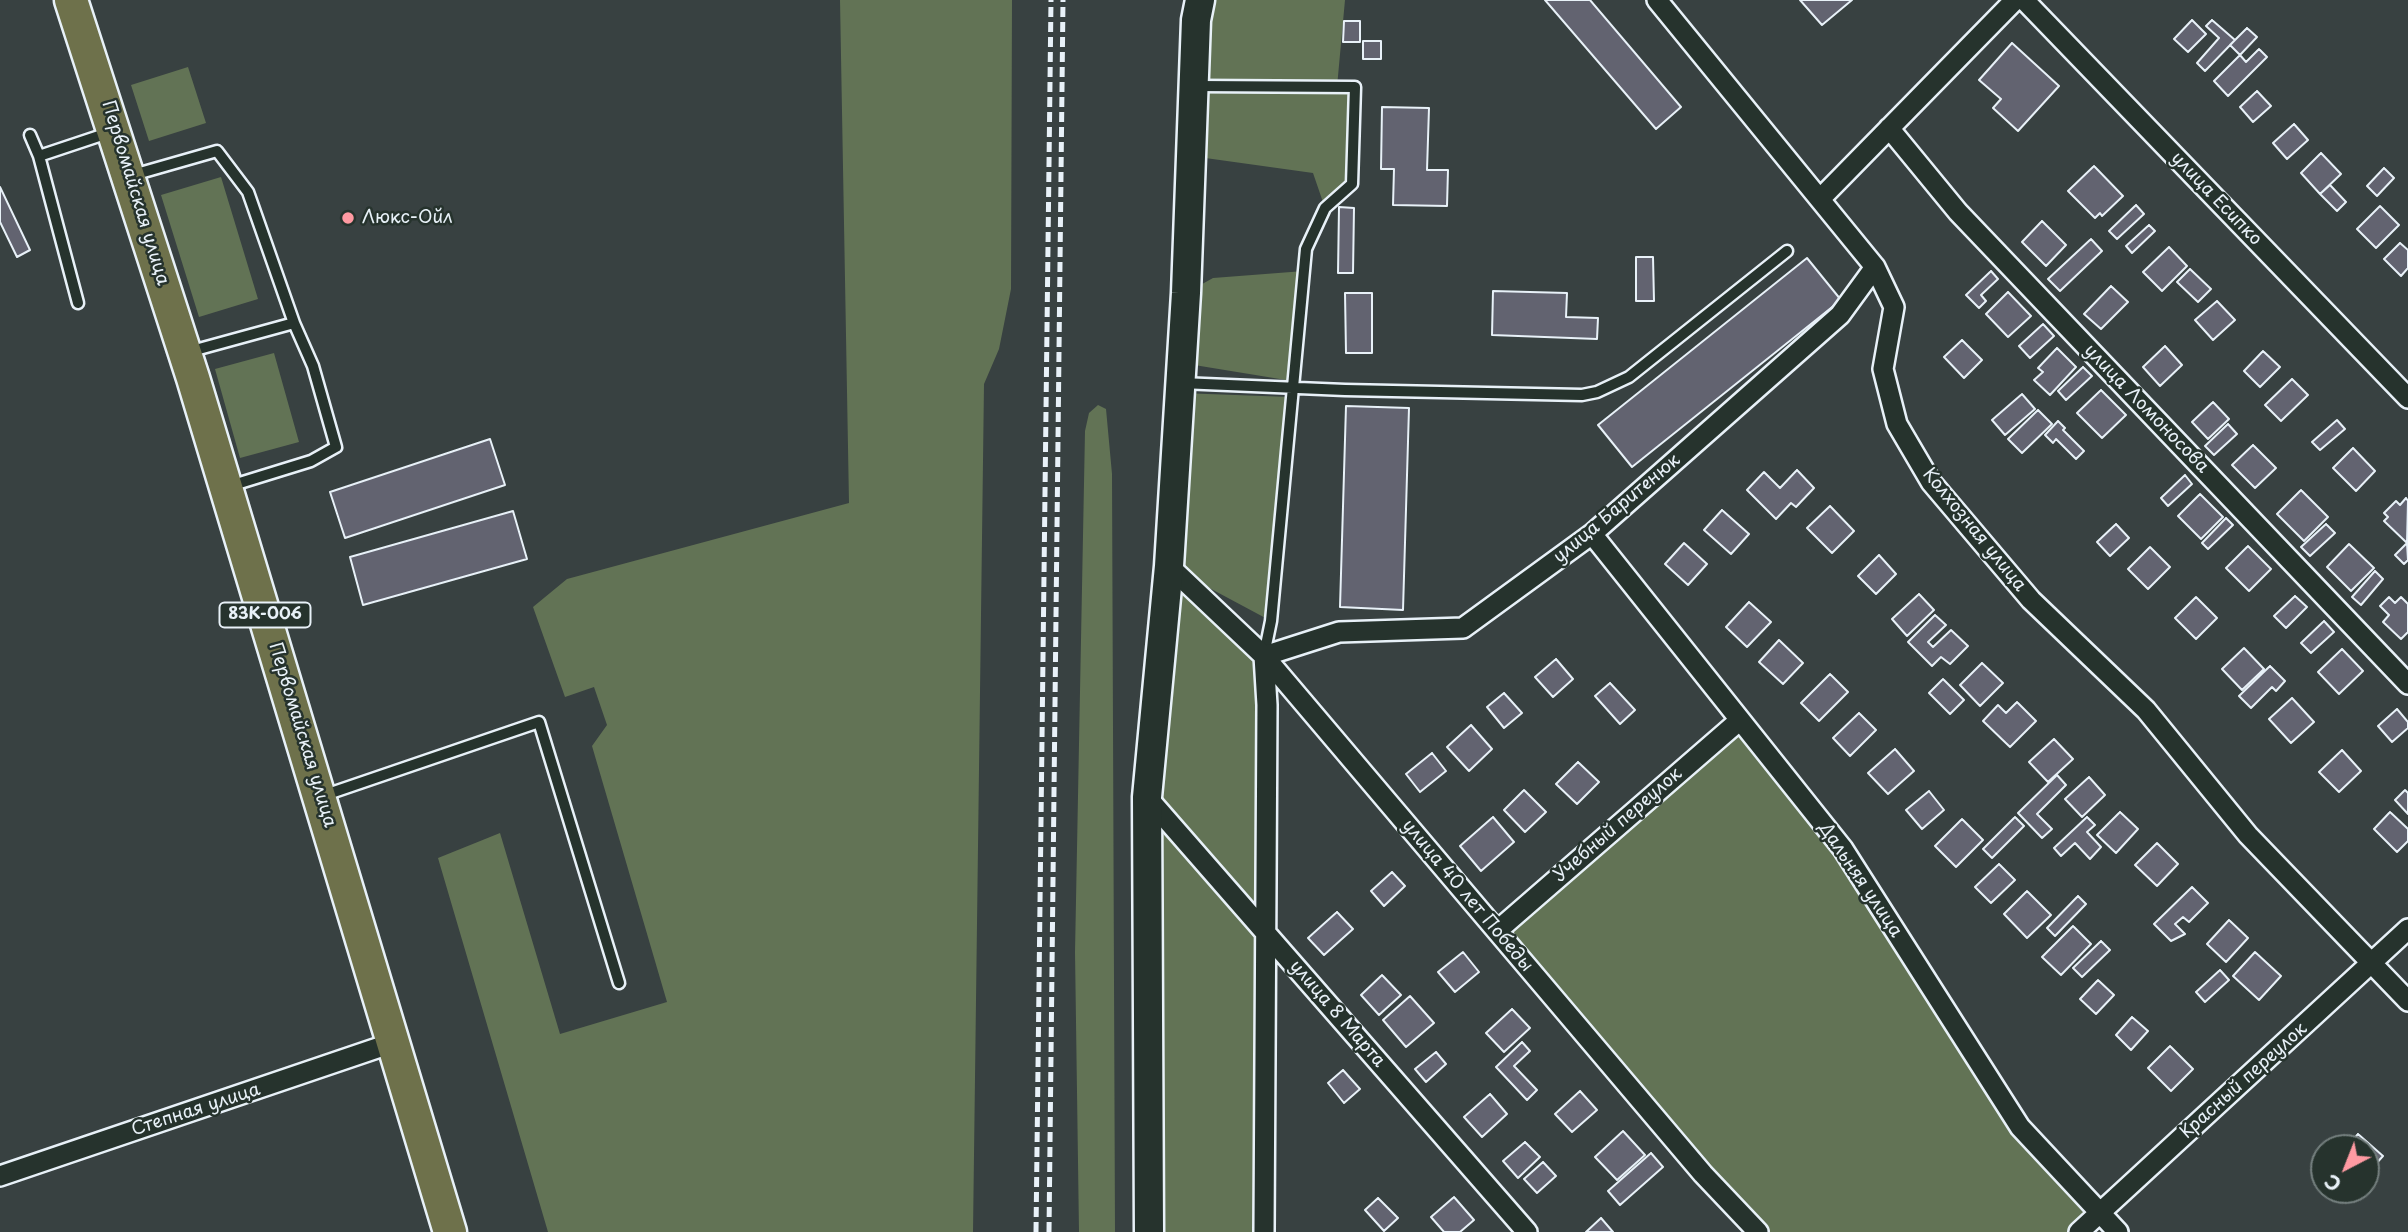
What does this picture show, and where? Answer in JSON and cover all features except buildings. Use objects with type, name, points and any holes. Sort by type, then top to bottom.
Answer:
[{"type":"main road","name":"Первомайская улица","points":[[71,0],[185,353],[450,1232]]},
{"type":"street","name":"Колхозная улица","points":[[1657,0],[1875,267],[1894,307],[1883,369],[1891,402],[1897,424],[1931,482],[2031,600],[2146,710],[2248,835],[2408,1001]]},
{"type":"street","points":[[1821,198],[2015,0]]},
{"type":"street","name":"улица Есипко","points":[[2024,0],[2408,398]]},
{"type":"street","points":[[1149,1232],[1147,796],[1169,566],[1181,383],[1197,7]]},
{"type":"street","name":"улица Ломоносова","points":[[1889,128],[1958,212],[2408,684]]},
{"type":"street","name":"улица Баритенюк","points":[[1264,656],[1339,632],[1463,628],[1592,534],[1840,315],[1875,267]]},
{"type":"street","name":"Дальняя улица","points":[[1592,534],[1843,849],[2020,1127],[2118,1232]]},
{"type":"street","name":"улица 40 лет Победы","points":[[1169,566],[1264,656],[1703,1174],[1758,1232]]},
{"type":"street","points":[[1264,656],[1267,705],[1265,1232]]},
{"type":"street","name":"Учебный переулок","points":[[1497,931],[1740,720]]},
{"type":"street","name":"улица 8 Марта","points":[[1147,796],[1527,1232]]},
{"type":"street","name":"Красный переулок","points":[[2079,1232],[2408,929]]},
{"type":"street","name":"Степная улица","points":[[0,1176],[392,1043]]},
{"type":"lane","points":[[1194,86],[1355,87],[1352,184],[1325,208],[1306,249],[1270,621],[1264,656]]},
{"type":"lane","points":[[39,156],[115,131]]},
{"type":"lane","points":[[30,135],[39,156],[78,303]]},
{"type":"lane","points":[[129,176],[217,151],[248,192],[294,323],[313,366],[337,447],[311,461],[226,487]]},
{"type":"lane","points":[[1181,383],[1582,395],[1597,393],[1629,377],[1787,251]]},
{"type":"lane","points":[[185,353],[294,323]]},
{"type":"lane","points":[[321,797],[539,722],[619,983]]},
{"type":"green space","points":[[840,0],[1012,0],[1011,289],[999,349],[984,384],[973,1232],[548,1232],[438,858],[500,833],[560,1034],[667,1002],[592,746],[607,725],[594,687],[565,697],[533,607],[567,579],[849,503]]},
{"type":"green space","points":[[1200,0],[1345,0],[1337,87],[1355,87],[1352,184],[1325,208],[1313,173],[1191,156]]},
{"type":"green space","points":[[188,67],[206,123],[149,141],[131,85]]},
{"type":"green space","points":[[221,177],[258,299],[199,317],[161,195]]},
{"type":"green space","points":[[1304,271],[1292,381],[1182,363],[1186,293],[1213,278]]},
{"type":"green space","points":[[274,353],[299,442],[240,458],[215,369]]},
{"type":"green space","points":[[1180,393],[1290,397],[1271,621],[1172,568],[1264,656],[1264,1232],[1149,1232],[1147,797]]},
{"type":"green space","points":[[1098,405],[1106,409],[1112,474],[1115,1232],[1079,1232],[1075,952],[1085,431],[1089,413]]},
{"type":"green space","points":[[1740,720],[1843,849],[2020,1127],[2101,1212],[2079,1232],[1758,1232],[1497,931]]},
{"type":"railway","points":[[1036,1232],[1051,0]]},
{"type":"railway","points":[[1049,1232],[1063,0]]},
{"type":"place","name":"Люкс-Ойл","points":[[348,218]]}]
